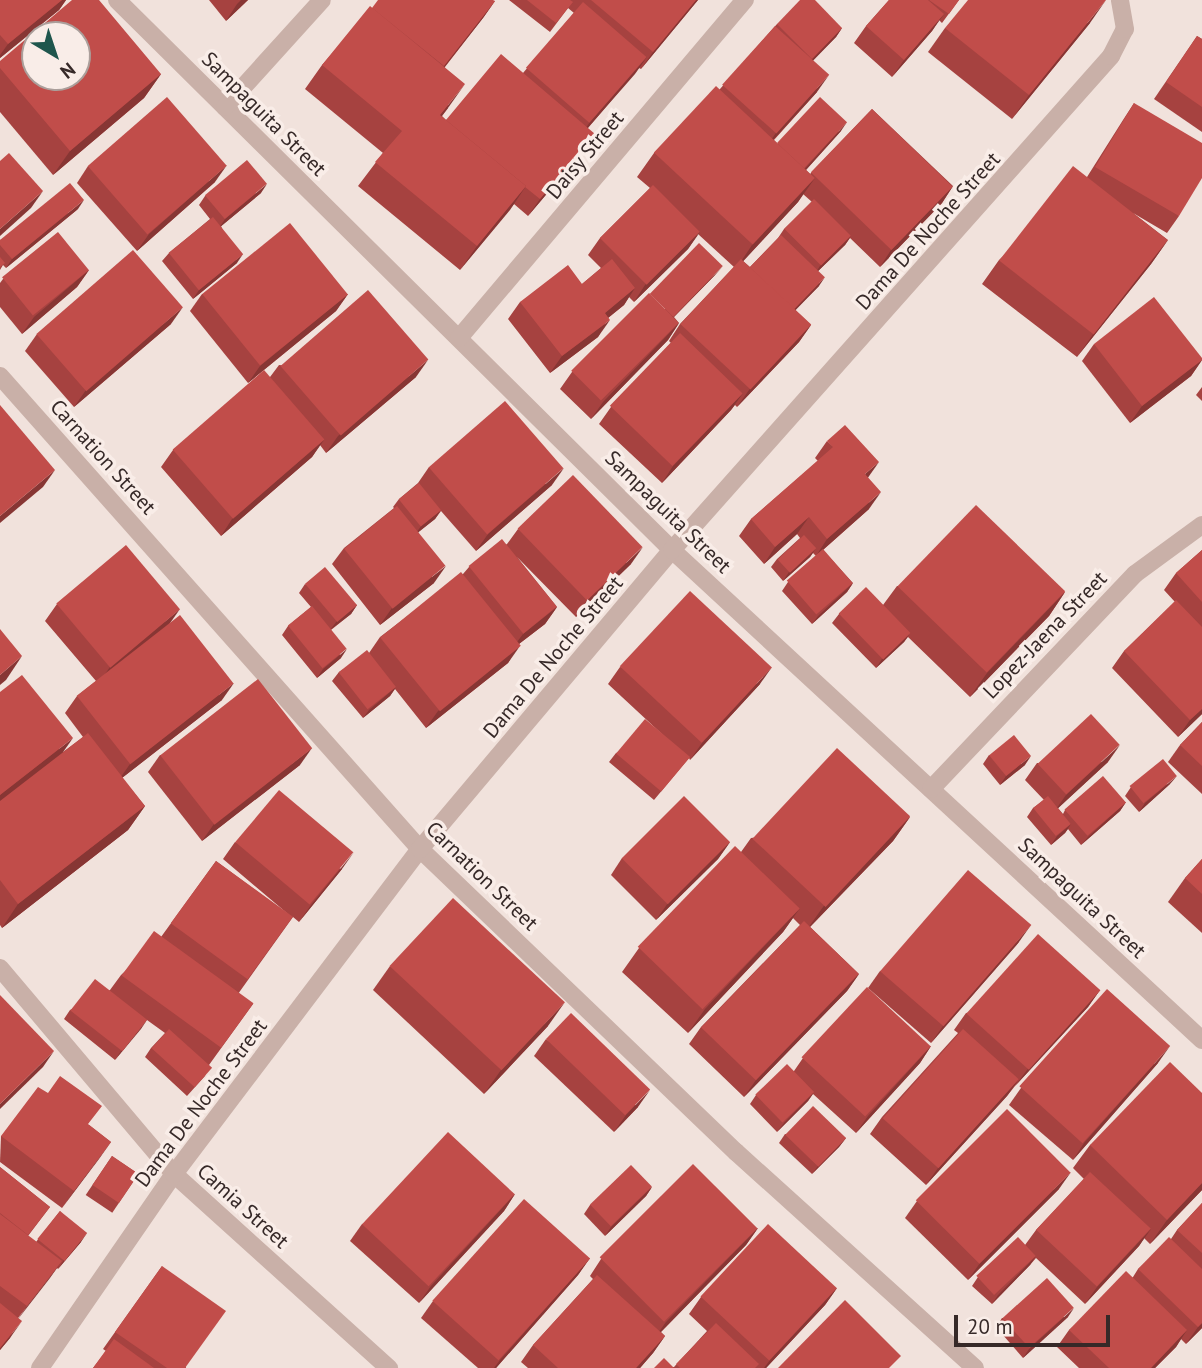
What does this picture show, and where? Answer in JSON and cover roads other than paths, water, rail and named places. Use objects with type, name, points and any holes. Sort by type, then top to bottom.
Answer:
[{"type":"street","name":"Sampaguita Street","points":[[117,0],[672,550],[1202,1040]]},
{"type":"street","points":[[225,107],[322,0]]},
{"type":"street","name":"Daisy Street","points":[[459,338],[745,0]]},
{"type":"street","name":"Dama De Noche Street","points":[[40,1368],[174,1174],[420,849],[672,550],[1093,78],[1125,29],[1121,2]]},
{"type":"street","name":"Carnation Street","points":[[0,376],[420,849],[736,1152],[975,1368]]},
{"type":"street","name":"Lopez-Jaena Street","points":[[931,789],[1135,574],[1201,528]]},
{"type":"street","name":"Camia Street","points":[[0,968],[174,1174],[389,1368]]}]
